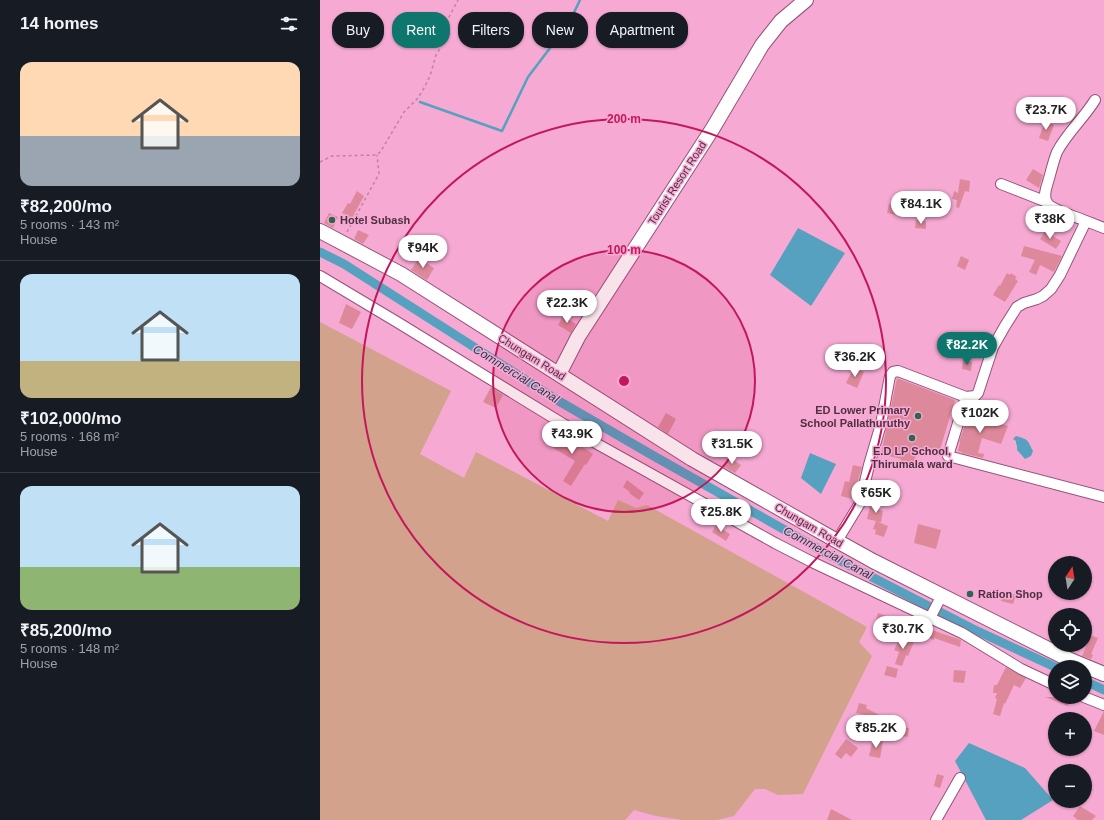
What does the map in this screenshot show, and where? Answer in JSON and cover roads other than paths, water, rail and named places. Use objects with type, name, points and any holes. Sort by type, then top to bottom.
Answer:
[{"type":"main road","name":"Tourist Resort Road","points":[[558,374],[578,336],[713,128],[762,45],[782,21],[806,0]]},
{"type":"main road","name":"Chungam Road","points":[[320,231],[401,274],[692,459],[873,561],[942,595],[1063,660]]},
{"type":"main road","name":"Chungam Road","points":[[1092,670],[1104,674]]},
{"type":"street","points":[[1047,202],[1045,190],[1054,160],[1066,138],[1095,100]]},
{"type":"street","points":[[1001,184],[1047,202],[1053,208],[1104,228]]},
{"type":"street","points":[[837,541],[860,503],[881,424],[892,372],[898,371],[966,397],[975,396],[978,393],[993,347],[1017,307],[1043,296],[1051,289],[1060,275],[1086,221]]},
{"type":"street","points":[[320,276],[583,436],[812,562],[962,633],[1021,669],[1048,682]]},
{"type":"street","points":[[966,397],[948,456],[1104,497]]},
{"type":"street","points":[[930,618],[942,595]]},
{"type":"street","points":[[1092,700],[1104,705]]},
{"type":"street","points":[[936,820],[960,778]]},
{"type":"water","points":[[798,228],[845,253],[811,306],[770,275]]},
{"type":"water","points":[[1016,436],[1024,438],[1028,441],[1033,451],[1031,456],[1025,459],[1017,450],[1016,441],[1013,439]]},
{"type":"water","points":[[810,453],[836,464],[821,494],[801,478]]},
{"type":"water","points":[[969,743],[1025,768],[1048,794],[1048,803],[1021,820],[986,820],[955,761]]},
{"type":"waterway","points":[[420,102],[502,131],[528,77],[569,23],[580,0]]},
{"type":"waterway","name":"Commercial Canal","points":[[320,252],[344,264],[557,400],[652,455],[831,556],[973,629],[1048,664]]},
{"type":"waterway","name":"Commercial Canal","points":[[1092,684],[1104,690]]},
{"type":"place","name":"Hotel Subash","points":[[332,220]]},
{"type":"place","name":"ED Lower Primary School Pallathuruthy","points":[[918,416]]},
{"type":"place","name":"E.D LP School, Thirumala ward","points":[[912,438]]},
{"type":"place","name":"Ration Shop","points":[[970,594]]}]
